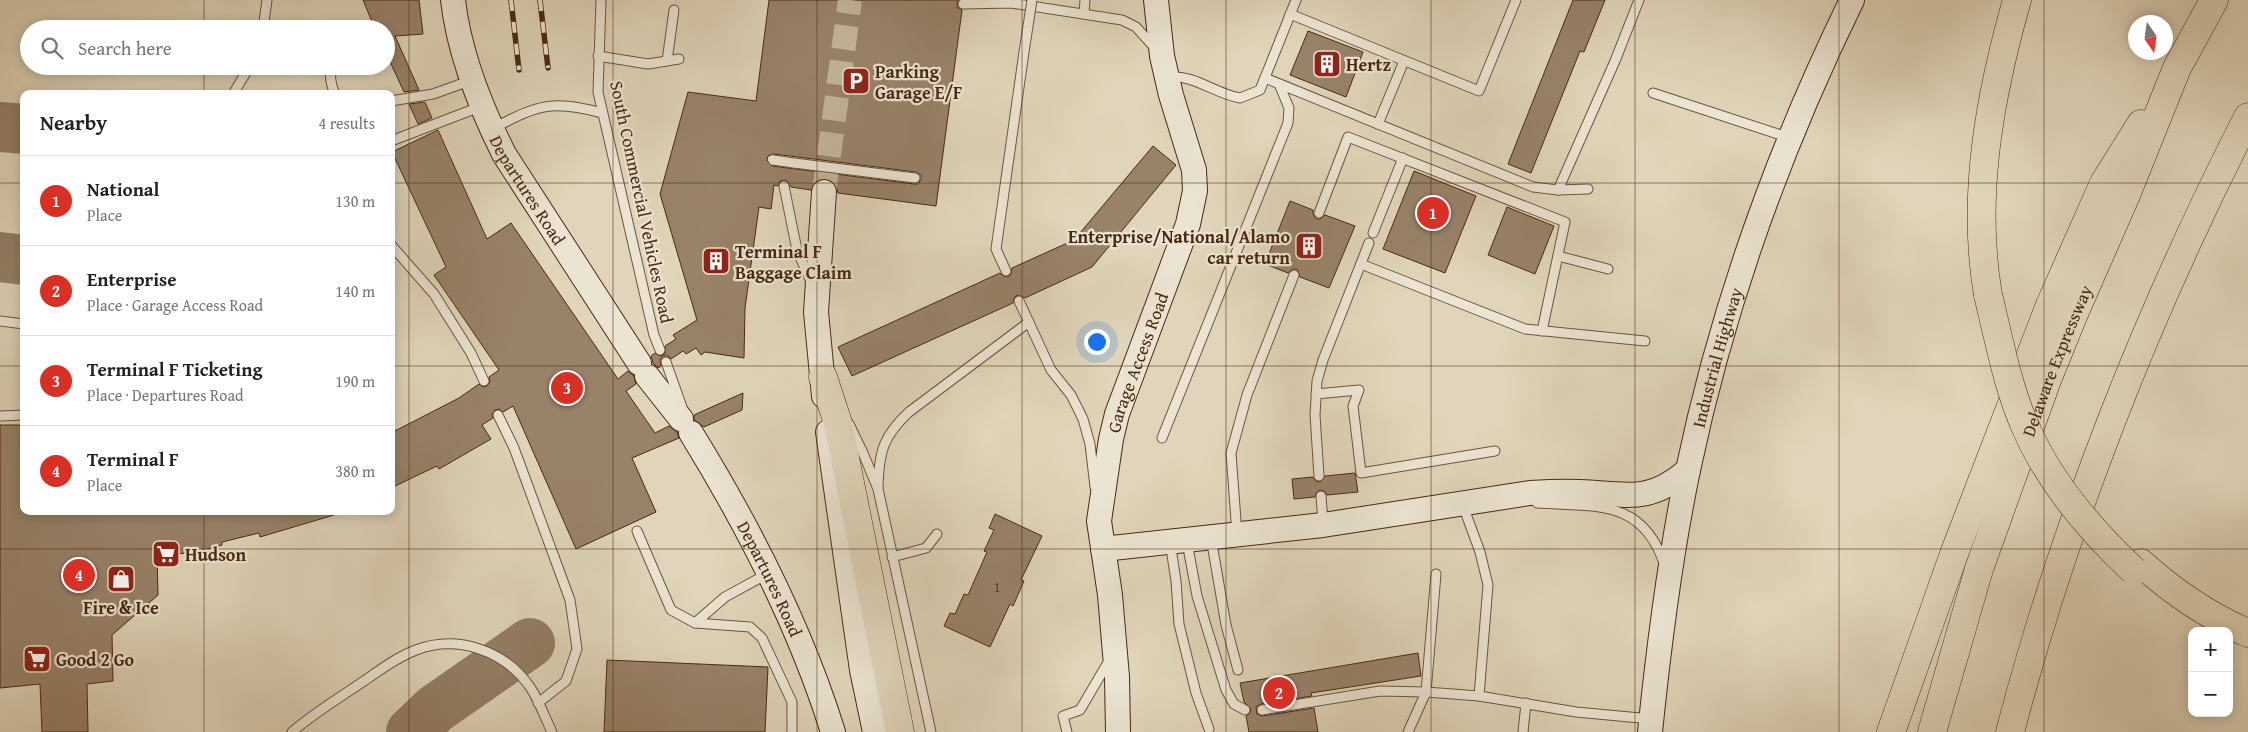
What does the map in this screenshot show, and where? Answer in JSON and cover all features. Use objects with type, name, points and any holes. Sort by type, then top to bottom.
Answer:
[{"type":"highway","points":[[2017,0],[1998,74],[1985,152],[1982,213],[1983,260],[1988,295],[2015,398],[2034,445],[2064,492],[2085,520],[2179,608],[2210,627]]},
{"type":"highway","name":"Delaware Expressway","points":[[1932,732],[1979,569],[2024,443],[2073,316],[2126,195],[2176,68],[2214,0]]},
{"type":"highway","points":[[1891,732],[1974,500],[2054,296],[2104,183],[2176,68]]},
{"type":"highway","points":[[2010,732],[2054,586],[2095,467],[2199,215],[2248,117]]},
{"type":"highway","points":[[823,377],[838,423],[900,732]]},
{"type":"highway","points":[[2137,567],[2161,581],[2208,614],[2248,633]]},
{"type":"highway","points":[[2233,640],[2248,648]]},
{"type":"street","name":"Departures Road","points":[[453,0],[459,32],[473,80],[492,129],[516,175],[643,370],[686,424],[741,517],[769,573],[804,654],[833,732]]},
{"type":"street","name":"Garage Access Road","points":[[1118,732],[1115,650],[1110,595],[1099,521],[1116,414],[1188,224],[1195,191],[1194,170],[1164,67],[1156,0]]},
{"type":"street","name":"Industrial Highway","points":[[1650,726],[1668,578],[1688,470],[1714,367],[1743,268],[1790,138],[1850,1]]},
{"type":"street","points":[[824,192],[816,292],[817,333],[844,551],[862,670],[874,732]]},
{"type":"street","points":[[1103,550],[1323,525],[1530,493],[1563,491],[1639,496],[1669,485],[1688,470]]},
{"type":"lane","points":[[264,20],[267,0]]},
{"type":"lane","name":"South Commercial Vehicles Road","points":[[601,0],[598,92],[654,335],[660,350]]},
{"type":"lane","points":[[1084,14],[1085,0]]},
{"type":"lane","points":[[963,4],[1011,3],[1130,23],[1142,32],[1164,67],[1177,77],[1240,98],[1260,90],[1296,0]]},
{"type":"lane","points":[[1290,14],[1479,91],[1516,0]]},
{"type":"lane","points":[[1558,190],[1615,62],[1639,0]]},
{"type":"lane","points":[[1006,271],[996,249],[1033,1]]},
{"type":"lane","points":[[668,61],[674,10]]},
{"type":"lane","points":[[598,56],[648,64],[679,59]]},
{"type":"lane","points":[[1378,124],[1404,61]]},
{"type":"lane","points":[[235,90],[245,75]]},
{"type":"lane","points":[[330,75],[333,90]]},
{"type":"lane","points":[[1265,78],[1533,187],[1558,190],[1588,189]]},
{"type":"lane","points":[[395,101],[433,94],[473,80]]},
{"type":"lane","points":[[1162,438],[1288,123],[1289,108],[1278,84]]},
{"type":"lane","points":[[1653,93],[1790,138]]},
{"type":"lane","points":[[492,129],[516,116],[547,105],[573,106],[602,113]]},
{"type":"lane","points":[[395,139],[482,106]]},
{"type":"lane","points":[[1319,212],[1348,137],[1565,222],[1542,331]]},
{"type":"lane","points":[[1374,233],[1403,158]]},
{"type":"lane","points":[[773,160],[915,178]]},
{"type":"lane","points":[[784,186],[797,250],[816,292]]},
{"type":"lane","points":[[1319,476],[1315,428],[1316,394],[1323,360],[1369,244]]},
{"type":"lane","points":[[395,250],[434,294],[471,353],[484,381]]},
{"type":"lane","points":[[1558,256],[1608,269]]},
{"type":"lane","points":[[1361,264],[1526,329],[1645,341]]},
{"type":"lane","points":[[1237,535],[1231,453],[1247,395],[1294,275]]},
{"type":"lane","points":[[1019,300],[1051,370],[1070,395],[1086,427],[1090,444],[1099,521]]},
{"type":"lane","points":[[1,321],[20,323]]},
{"type":"lane","points":[[878,490],[881,452],[886,438],[895,425],[909,412],[1029,322]]},
{"type":"lane","points":[[666,362],[686,424]]},
{"type":"lane","points":[[823,377],[856,438],[878,490],[931,732]]},
{"type":"lane","points":[[1316,394],[1359,390],[1353,406],[1361,473],[1494,451]]},
{"type":"lane","points":[[498,414],[514,448],[570,600],[577,649],[566,681],[538,703]]},
{"type":"lane","points":[[0,416],[20,415]]},
{"type":"lane","points":[[1321,496],[1323,525]]},
{"type":"lane","points":[[1479,696],[1488,585],[1480,552],[1473,501],[1605,508],[1625,513],[1641,523],[1650,534],[1664,563],[1668,578]]},
{"type":"lane","points":[[638,531],[671,610],[695,623],[750,627],[762,638],[792,702],[792,732]]},
{"type":"lane","points":[[892,557],[926,548],[937,534]]},
{"type":"lane","points":[[1211,538],[1226,625],[1238,670]]},
{"type":"lane","points":[[1178,541],[1226,690],[1234,704],[1245,710]]},
{"type":"lane","points":[[1178,541],[1176,581],[1179,624],[1196,693],[1209,730]]},
{"type":"lane","points":[[695,623],[725,597],[769,573]]},
{"type":"lane","points":[[1408,732],[1426,692],[1436,574]]},
{"type":"lane","points":[[292,732],[306,720],[399,658],[416,650],[450,643],[486,650],[505,660],[531,688],[552,732]]},
{"type":"lane","points":[[1067,732],[1063,716],[1080,710],[1115,650]]},
{"type":"lane","points":[[1262,710],[1380,692],[1426,692],[1479,696],[1526,703],[1650,726]]},
{"type":"lane","points":[[1523,732],[1526,703]]},
{"type":"building","points":[[363,0],[419,0],[423,34],[395,36],[395,20],[371,20]]},
{"type":"building","name":"Parking Garage E/F","points":[[769,0],[958,0],[957,7],[962,10],[936,206],[838,193],[832,181],[825,178],[818,180],[811,190],[791,187],[786,180],[780,181],[778,186],[774,185],[771,209],[759,207],[745,308],[744,358],[705,352],[701,355],[696,348],[686,354],[683,351],[671,359],[668,356],[663,356],[660,360],[661,366],[658,368],[653,363],[651,356],[655,353],[660,356],[665,354],[665,346],[676,339],[673,335],[697,320],[660,194],[688,92],[756,101]],"holes":[[[774,154],[916,172],[921,175],[918,184],[772,166],[767,160],[768,156]]]},
{"type":"building","points":[[1573,0],[1605,0],[1584,52],[1580,51],[1531,173],[1508,164]]},
{"type":"building","name":"Hertz","points":[[1308,31],[1363,52],[1346,97],[1290,75]]},
{"type":"building","points":[[395,36],[419,90],[404,92],[395,72]]},
{"type":"building","points":[[425,102],[432,118],[418,124],[409,104]]},
{"type":"building","points":[[438,130],[487,239],[511,223],[618,379],[628,371],[634,376],[636,384],[626,391],[655,433],[669,426],[677,432],[679,438],[632,458],[656,512],[576,549],[513,406],[503,412],[499,409],[495,410],[492,414],[493,418],[482,425],[491,439],[439,469],[437,466],[395,486],[395,431],[459,398],[479,384],[483,387],[487,386],[490,382],[489,377],[499,370],[434,275],[446,267],[395,158],[395,151]]},
{"type":"building","points":[[1153,146],[1176,165],[1092,267],[1025,298],[1017,295],[1013,303],[852,376],[838,347],[1000,273],[1008,277],[1011,274],[1012,268],[1074,240]]},
{"type":"building","points":[[1414,171],[1476,196],[1445,273],[1383,249]]},
{"type":"building","name":"Enterprise/National/Alamo car return","points":[[1290,201],[1313,210],[1316,219],[1320,219],[1325,215],[1355,226],[1329,288],[1300,277],[1297,269],[1293,269],[1288,273],[1265,264]]},
{"type":"building","points":[[1507,207],[1554,226],[1535,274],[1488,255]]},
{"type":"building","points":[[743,393],[742,410],[704,427],[694,420],[694,415]]},
{"type":"building","points":[[0,425],[20,425],[20,515],[334,515],[260,537],[259,533],[222,542],[222,545],[199,551],[157,557],[158,595],[112,635],[113,681],[87,684],[88,732],[42,732],[40,684],[0,688]]},
{"type":"building","points":[[1355,473],[1358,492],[1327,495],[1324,491],[1320,490],[1316,493],[1315,497],[1294,499],[1292,479],[1313,477],[1316,481],[1320,482],[1325,476]]},
{"type":"building","points":[[995,514],[1042,536],[1021,580],[1024,581],[1013,606],[1010,604],[990,647],[944,626],[950,613],[955,614],[964,594],[968,595],[987,552],[984,551],[994,530],[989,528]]},
{"type":"building","points":[[1418,653],[1421,676],[1311,693],[1312,696],[1261,704],[1256,707],[1257,714],[1262,716],[1314,708],[1318,732],[1249,732],[1246,716],[1250,713],[1251,709],[1244,702],[1240,683]]},
{"type":"building","points":[[607,660],[768,667],[765,732],[604,732]]},
{"type":"taxiway","points":[[0,127],[20,129]]},
{"type":"taxiway","points":[[0,257],[20,260]]},
{"type":"taxiway","points":[[411,732],[435,709],[530,643]]},
{"type":"tunnel","points":[[824,192],[850,0]]},
{"type":"railway","points":[[511,0],[519,70]]},
{"type":"railway","points":[[540,0],[548,68]]},
{"type":"place","name":"Hertz","points":[[1327,64]]},
{"type":"place","name":"Parking Garage E/F","points":[[856,81]]},
{"type":"place","name":"National","points":[[1433,213]]},
{"type":"place","name":"Enterprise/National/Alamo car return","points":[[1309,246]]},
{"type":"place","name":"Terminal F Baggage Claim","points":[[716,261]]},
{"type":"place","name":"Terminal F Ticketing","points":[[567,388]]},
{"type":"place","name":"Hudson","points":[[166,554]]},
{"type":"place","name":"Terminal F","points":[[79,575]]},
{"type":"place","name":"Fire & Ice","points":[[121,579]]},
{"type":"place","name":"Good 2 Go","points":[[37,659]]},
{"type":"place","name":"Enterprise","points":[[1279,693]]}]
